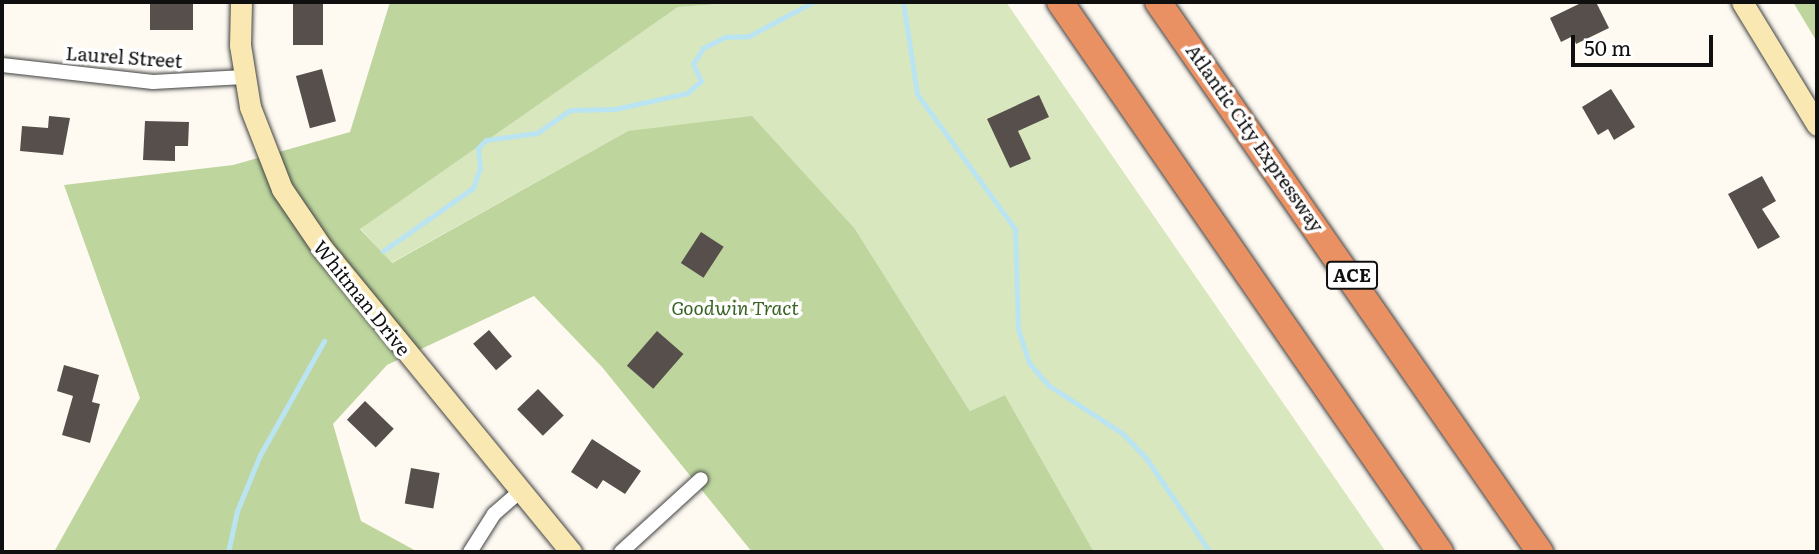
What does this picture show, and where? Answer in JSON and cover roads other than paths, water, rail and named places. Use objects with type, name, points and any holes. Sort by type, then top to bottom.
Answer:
[{"type":"highway","points":[[1060,2],[1440,552]]},
{"type":"highway","name":"Atlantic City Expressway","points":[[1158,2],[1540,552]]},
{"type":"street","name":"Whitman Drive","points":[[241,2],[244,77],[263,148],[309,232],[571,552]]},
{"type":"street","points":[[1742,2],[1817,125]]},
{"type":"street","name":"Laurel Street","points":[[2,65],[166,82],[244,77]]},
{"type":"street","points":[[621,552],[701,479]]},
{"type":"street","points":[[470,552],[494,514],[520,491]]},
{"type":"waterway","points":[[383,251],[473,188],[480,168],[478,148],[486,140],[537,133],[570,110],[615,109],[687,93],[701,81],[693,64],[703,48],[725,37],[749,36],[813,2]]},
{"type":"waterway","points":[[903,2],[917,94],[1015,229],[1018,329],[1029,363],[1048,385],[1122,433],[1146,458],[1210,552]]},
{"type":"waterway","points":[[228,552],[237,511],[260,455],[324,341]]},
{"type":"park label","name":"Goodwin Tract","points":[[735,308]]}]
